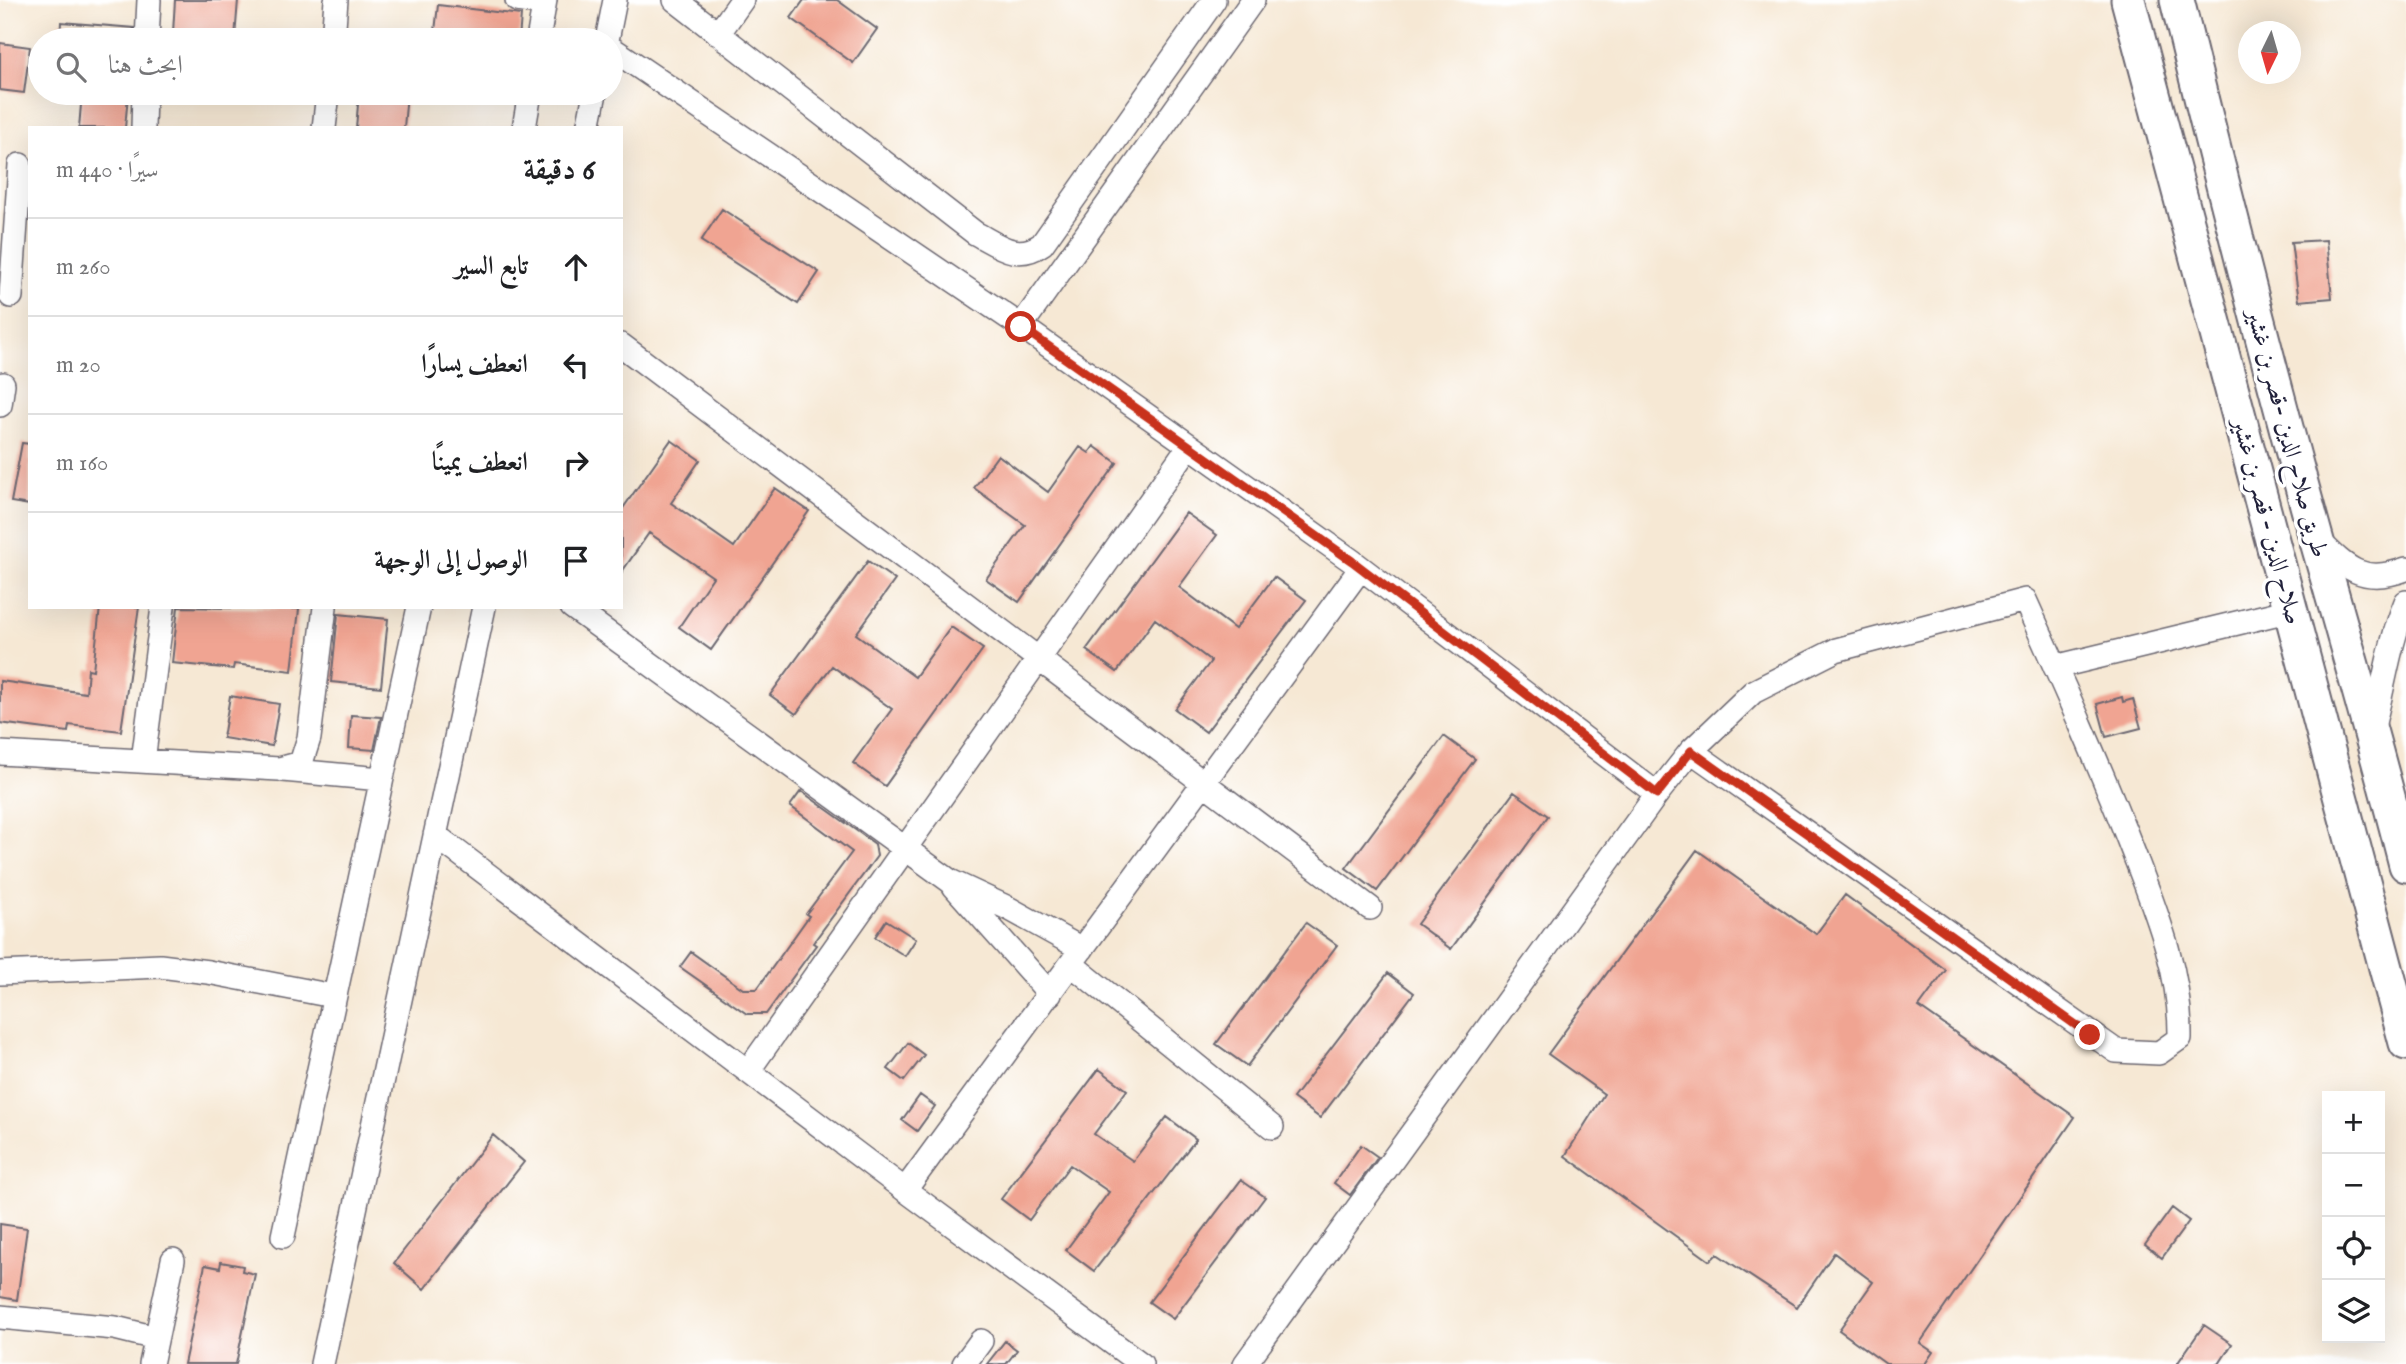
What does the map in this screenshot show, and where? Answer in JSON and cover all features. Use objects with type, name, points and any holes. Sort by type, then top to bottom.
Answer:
[{"type":"highway","name":"صلاح الدين - قصر بن غشير","points":[[2128,0],[2406,1043]]},
{"type":"highway","name":"طريق صلاح الدين -قصر بن غشير","points":[[2177,0],[2235,234],[2316,539],[2372,730],[2406,865]]},
{"type":"street","points":[[148,28],[149,0]]},
{"type":"street","points":[[334,28],[337,0]]},
{"type":"street","points":[[517,0],[544,2],[540,28]]},
{"type":"street","points":[[609,28],[615,0]]},
{"type":"street","points":[[675,0],[975,233],[1018,254],[1031,252],[1050,233],[1214,0]]},
{"type":"street","points":[[718,34],[742,0]]},
{"type":"street","points":[[1021,327],[1253,0]]},
{"type":"street","points":[[623,56],[1021,327],[1361,568],[1657,794]]},
{"type":"street","points":[[143,126],[144,105]]},
{"type":"street","points":[[324,126],[327,105]]},
{"type":"street","points":[[524,126],[528,105]]},
{"type":"street","points":[[588,126],[593,105]]},
{"type":"street","points":[[11,296],[17,165]]},
{"type":"street","points":[[623,347],[1370,908]]},
{"type":"street","points":[[748,1071],[1189,446]]},
{"type":"street","points":[[2316,539],[2344,566],[2361,575],[2373,576],[2406,569]]},
{"type":"street","points":[[905,1191],[1361,568]]},
{"type":"street","points":[[1245,1364],[1657,794],[1691,751],[1753,692],[1836,650],[2025,600],[2102,772],[2169,951],[2181,1011],[2180,1038],[2159,1053],[2116,1051],[1691,751]]},
{"type":"street","points":[[2372,730],[2385,684],[2395,630],[2406,602]]},
{"type":"street","points":[[143,761],[163,609]]},
{"type":"street","points":[[279,769],[301,764],[309,738],[325,609]]},
{"type":"street","points":[[283,1236],[332,996],[419,609]]},
{"type":"street","points":[[323,1364],[484,609]]},
{"type":"street","points":[[575,609],[950,881],[1008,908],[1077,956],[1272,1127]]},
{"type":"street","points":[[2055,667],[2291,610]]},
{"type":"street","points":[[0,753],[279,769],[381,779]]},
{"type":"street","points":[[435,835],[905,1191],[1141,1364]]},
{"type":"street","points":[[950,881],[1049,993]]},
{"type":"street","points":[[0,973],[160,966],[208,972],[332,996]]},
{"type":"street","points":[[151,1364],[173,1260]]},
{"type":"street","points":[[0,1317],[115,1328],[156,1338]]},
{"type":"street","points":[[964,1364],[981,1341]]},
{"type":"building","points":[[175,0],[238,0],[236,28],[173,28]]},
{"type":"building","points":[[804,0],[837,0],[877,29],[853,63],[791,18]]},
{"type":"building","points":[[438,5],[521,15],[520,28],[435,28]]},
{"type":"building","points":[[61,22],[134,28],[61,28]]},
{"type":"building","points":[[0,43],[28,47],[24,93],[0,90]]},
{"type":"building","points":[[81,105],[127,105],[125,126],[79,126]]},
{"type":"building","points":[[358,105],[406,105],[404,126],[356,126]]},
{"type":"building","points":[[722,209],[819,272],[798,304],[701,241]]},
{"type":"building","points":[[2326,240],[2332,298],[2299,301],[2291,242]]},
{"type":"building","points":[[671,440],[700,460],[671,503],[734,547],[775,488],[809,511],[711,650],[679,627],[713,577],[649,533],[623,570],[623,508]]},
{"type":"building","points":[[22,443],[28,444],[28,505],[11,502]]},
{"type":"building","points":[[1094,446],[1117,463],[1019,602],[986,579],[1025,525],[974,488],[998,455],[1048,492],[1080,447],[1089,453]]},
{"type":"building","points":[[1186,513],[1217,535],[1179,587],[1235,629],[1274,577],[1306,600],[1206,732],[1175,709],[1211,661],[1155,619],[1117,672],[1086,650]]},
{"type":"building","points":[[868,561],[895,580],[856,634],[915,677],[951,627],[983,649],[885,786],[853,763],[892,709],[832,666],[796,714],[770,695]]},
{"type":"building","points":[[100,609],[139,609],[121,731],[69,725],[68,732],[0,723],[0,681],[86,693],[88,669],[93,670]]},
{"type":"building","points":[[178,609],[299,609],[292,671],[234,664],[233,669],[172,663]]},
{"type":"building","points":[[338,614],[388,619],[381,687],[331,682]]},
{"type":"building","points":[[230,696],[279,704],[272,746],[223,738]]},
{"type":"building","points":[[2122,697],[2123,702],[2133,699],[2141,728],[2106,737],[2097,704]]},
{"type":"building","points":[[351,715],[381,717],[374,750],[349,748]]},
{"type":"building","points":[[1444,736],[1475,759],[1377,891],[1346,868]]},
{"type":"building","points":[[801,791],[875,844],[877,856],[813,943],[816,945],[766,1014],[747,1014],[680,967],[691,952],[743,989],[757,989],[809,916],[806,914],[852,852],[790,806]]},
{"type":"building","points":[[1514,792],[1548,816],[1451,949],[1417,924]]},
{"type":"building","points":[[1697,850],[1816,934],[1845,895],[1946,970],[1919,1007],[2075,1117],[1920,1343],[1933,1352],[1925,1364],[1886,1364],[1839,1330],[1873,1282],[1834,1253],[1797,1307],[1717,1254],[1710,1261],[1565,1156],[1604,1094],[1548,1054]]},
{"type":"building","points":[[886,920],[916,939],[905,956],[875,937]]},
{"type":"building","points":[[1306,923],[1337,945],[1247,1066],[1216,1044]]},
{"type":"building","points":[[1388,973],[1414,993],[1320,1118],[1293,1098]]},
{"type":"building","points":[[908,1043],[924,1055],[904,1081],[888,1069]]},
{"type":"building","points":[[1099,1069],[1127,1090],[1094,1134],[1133,1161],[1167,1117],[1196,1139],[1094,1271],[1066,1250],[1109,1192],[1070,1165],[1029,1220],[1001,1199]]},
{"type":"building","points":[[920,1095],[935,1106],[917,1131],[902,1120]]},
{"type":"building","points":[[493,1135],[524,1162],[424,1289],[394,1263]]},
{"type":"building","points":[[1361,1145],[1378,1157],[1350,1195],[1334,1183]]},
{"type":"building","points":[[1241,1180],[1265,1197],[1173,1319],[1149,1302]]},
{"type":"building","points":[[2172,1208],[2189,1221],[2162,1258],[2145,1245]]},
{"type":"building","points":[[0,1224],[27,1228],[17,1300],[0,1297]]},
{"type":"building","points":[[221,1262],[243,1266],[242,1271],[255,1274],[236,1364],[184,1364],[205,1265],[220,1268]]},
{"type":"building","points":[[2204,1325],[2232,1344],[2219,1364],[2177,1364]]},
{"type":"building","points":[[1005,1341],[1017,1350],[1006,1364],[987,1364]]},
{"type":"route","points":[[1021,327],[1352,561],[1657,794],[1691,751],[2090,1035]]}]
